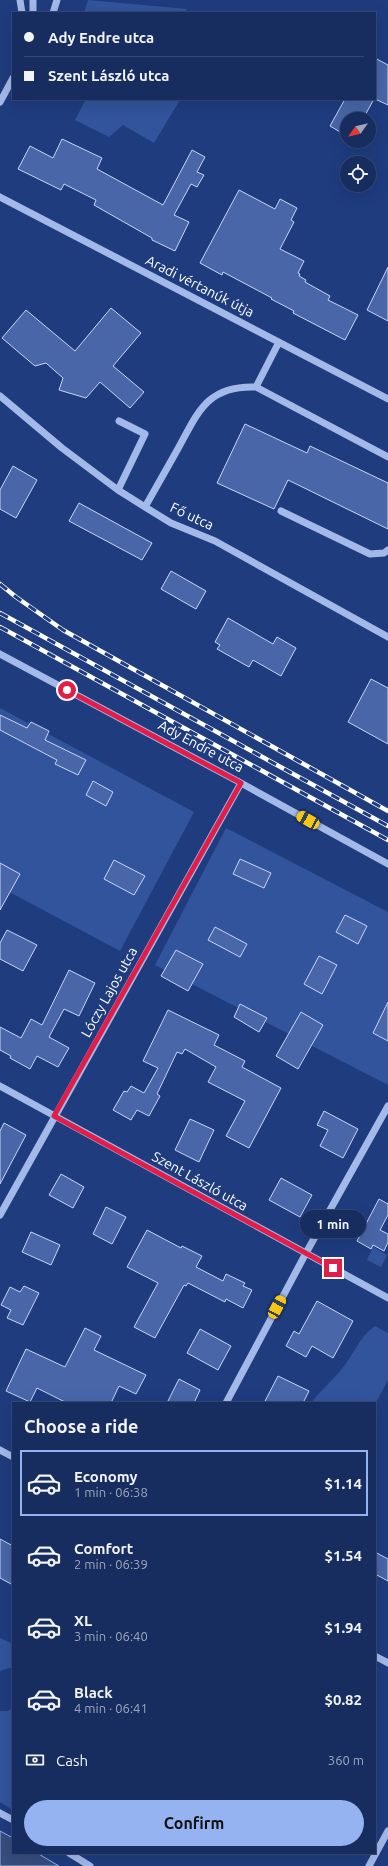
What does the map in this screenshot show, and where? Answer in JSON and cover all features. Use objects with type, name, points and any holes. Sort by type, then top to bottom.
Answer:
[{"type":"street","points":[[20,0],[22,12]]},
{"type":"street","points":[[33,0],[33,12]]},
{"type":"street","points":[[53,12],[57,0]]},
{"type":"street","points":[[0,102],[12,80]]},
{"type":"street","name":"Aradi vértanúk útja","points":[[0,197],[388,399]]},
{"type":"street","points":[[256,387],[279,342]]},
{"type":"street","points":[[145,507],[196,413],[210,399],[222,392],[242,386],[256,387],[388,457]]},
{"type":"street","name":"Fő utca","points":[[0,396],[62,448],[118,490],[145,507],[171,523],[215,541],[388,638]]},
{"type":"street","points":[[118,421],[146,434],[118,490]]},
{"type":"street","points":[[281,511],[370,554],[384,554],[388,550]]},
{"type":"street","name":"Ady Endre utca","points":[[0,654],[241,783],[388,864]]},
{"type":"street","name":"Lóczy Lajos utca","points":[[0,1215],[241,783]]},
{"type":"street","name":"Szent László utca","points":[[0,1086],[388,1298]]},
{"type":"street","points":[[227,1402],[306,1253],[388,1106]]},
{"type":"street","points":[[0,1450],[12,1456]]},
{"type":"street","points":[[376,1657],[388,1663]]},
{"type":"street","points":[[0,1812],[12,1819]]},
{"type":"street","points":[[376,1853],[388,1831]]},
{"type":"street","points":[[71,1854],[90,1866]]},
{"type":"street","points":[[369,1866],[376,1854]]},
{"type":"shaded area","points":[[88,0],[187,9],[186,12],[84,12]]},
{"type":"shaded area","points":[[85,100],[180,100],[154,143],[123,125],[109,137],[75,120]]},
{"type":"shaded area","points":[[0,708],[194,812],[120,951],[0,887]]},
{"type":"shaded area","points":[[226,828],[388,912],[388,1085],[155,965]]},
{"type":"shaded area","points":[[373,1247],[387,1255],[381,1267],[367,1260]]},
{"type":"shaded area","points":[[375,1326],[388,1333],[388,1380],[376,1402],[312,1402],[345,1365],[360,1341],[369,1330]]},
{"type":"shaded area","points":[[0,1638],[12,1644],[12,1667],[0,1671]]},
{"type":"shaded area","points":[[12,1708],[12,1809],[0,1802],[0,1711],[7,1711]]},
{"type":"shaded area","points":[[0,1831],[12,1837],[12,1854],[39,1854],[59,1866],[0,1866]]},
{"type":"building","points":[[376,59],[388,65],[388,105],[376,99]]},
{"type":"building","points":[[344,100],[373,100],[367,112],[340,112],[340,132],[330,126]]},
{"type":"building","points":[[62,139],[102,158],[97,169],[163,205],[192,150],[205,157],[197,172],[204,175],[197,187],[191,184],[174,215],[189,222],[175,251],[152,240],[152,238],[94,205],[96,200],[64,184],[61,190],[18,169],[30,146],[53,158]]},
{"type":"building","points":[[239,190],[275,209],[280,199],[297,208],[291,220],[294,222],[280,249],[304,261],[298,273],[300,274],[299,276],[306,280],[305,282],[330,296],[328,300],[358,315],[345,340],[293,313],[294,311],[271,299],[272,298],[223,272],[222,275],[200,263]]},
{"type":"building","points":[[388,267],[388,321],[367,310]]},
{"type":"building","points":[[111,308],[141,333],[113,366],[144,392],[130,408],[100,382],[86,398],[59,390],[63,378],[46,363],[35,366],[2,338],[26,310],[75,351]]},
{"type":"building","points":[[245,424],[307,453],[310,446],[388,483],[388,529],[288,480],[274,509],[217,483]]},
{"type":"building","points":[[13,466],[37,480],[16,518],[0,509],[0,490]]},
{"type":"building","points":[[79,503],[152,543],[142,560],[69,521]]},
{"type":"building","points":[[171,571],[206,591],[196,609],[161,589]]},
{"type":"building","points":[[228,618],[273,644],[277,637],[296,648],[281,676],[253,660],[249,667],[217,649],[220,645],[215,642]]},
{"type":"building","points":[[371,679],[388,688],[388,744],[348,722]]},
{"type":"building","points":[[0,715],[27,728],[31,722],[49,731],[45,740],[86,760],[78,775],[55,764],[57,760],[0,730]]},
{"type":"building","points":[[93,781],[113,792],[106,806],[86,795]]},
{"type":"building","points":[[240,859],[271,873],[264,888],[233,874]]},
{"type":"building","points":[[114,860],[145,876],[134,895],[104,879]]},
{"type":"building","points":[[0,863],[20,874],[0,910]]},
{"type":"building","points":[[345,915],[367,926],[358,944],[336,932]]},
{"type":"building","points":[[215,927],[247,944],[240,957],[208,940]]},
{"type":"building","points":[[7,930],[37,945],[23,971],[0,959],[0,943]]},
{"type":"building","points":[[176,950],[203,964],[188,991],[161,976]]},
{"type":"building","points":[[319,956],[337,965],[322,994],[304,984]]},
{"type":"building","points":[[69,970],[95,983],[79,1016],[64,1009],[49,1037],[69,1048],[58,1067],[37,1056],[30,1069],[10,1058],[11,1056],[0,1050],[0,1027],[21,1038],[31,1019],[42,1025]]},
{"type":"building","points":[[388,1002],[388,1041],[373,1033]]},
{"type":"building","points":[[240,1004],[267,1018],[259,1032],[234,1017]]},
{"type":"building","points":[[168,1010],[219,1035],[214,1045],[245,1061],[242,1067],[281,1088],[249,1148],[226,1136],[245,1101],[208,1082],[216,1067],[185,1049],[182,1054],[177,1052],[157,1094],[160,1096],[149,1116],[137,1110],[131,1120],[113,1110],[124,1091],[127,1092],[131,1086],[144,1093],[158,1068],[143,1061]]},
{"type":"building","points":[[301,1012],[323,1025],[298,1069],[276,1056]]},
{"type":"building","points":[[324,1111],[358,1129],[343,1158],[320,1146],[328,1130],[317,1125]]},
{"type":"building","points":[[190,1119],[214,1130],[199,1162],[175,1150]]},
{"type":"building","points":[[4,1123],[26,1135],[0,1184],[0,1131]]},
{"type":"building","points":[[61,1174],[84,1187],[73,1208],[49,1195]]},
{"type":"building","points":[[281,1178],[312,1195],[300,1217],[269,1200]]},
{"type":"building","points":[[379,1199],[388,1204],[388,1215],[380,1230],[388,1234],[388,1242],[384,1251],[373,1245],[371,1249],[357,1241]]},
{"type":"building","points":[[106,1207],[126,1217],[112,1244],[93,1234]]},
{"type":"building","points":[[147,1230],[181,1248],[182,1246],[202,1256],[196,1267],[223,1281],[226,1274],[245,1283],[243,1286],[252,1290],[243,1308],[226,1299],[225,1302],[188,1283],[186,1286],[184,1285],[155,1338],[134,1327],[158,1283],[127,1267]]},
{"type":"building","points":[[31,1232],[60,1245],[51,1265],[22,1252]]},
{"type":"building","points":[[24,1286],[39,1293],[23,1325],[7,1318],[11,1310],[1,1305],[10,1287],[20,1292]]},
{"type":"building","points":[[317,1301],[353,1321],[333,1358],[312,1346],[306,1357],[286,1346],[294,1331],[299,1334]]},
{"type":"building","points":[[85,1328],[101,1336],[94,1350],[146,1375],[136,1394],[119,1386],[111,1402],[65,1402],[37,1388],[30,1402],[6,1391],[26,1349],[65,1367]]},
{"type":"building","points":[[200,1329],[231,1346],[218,1370],[187,1353]]},
{"type":"building","points":[[278,1376],[309,1391],[304,1402],[265,1402]]},
{"type":"building","points":[[179,1379],[200,1390],[194,1402],[168,1402]]},
{"type":"building","points":[[0,1539],[12,1545],[12,1584],[0,1578]]},
{"type":"building","points":[[376,1553],[388,1559],[388,1581],[376,1575]]},
{"type":"railway","points":[[0,584],[63,630],[388,811]]},
{"type":"railway","points":[[0,613],[388,826]]},
{"type":"railway","points":[[0,627],[388,840]]},
{"type":"route","points":[[67,690],[241,783],[54,1116],[333,1268]]}]
